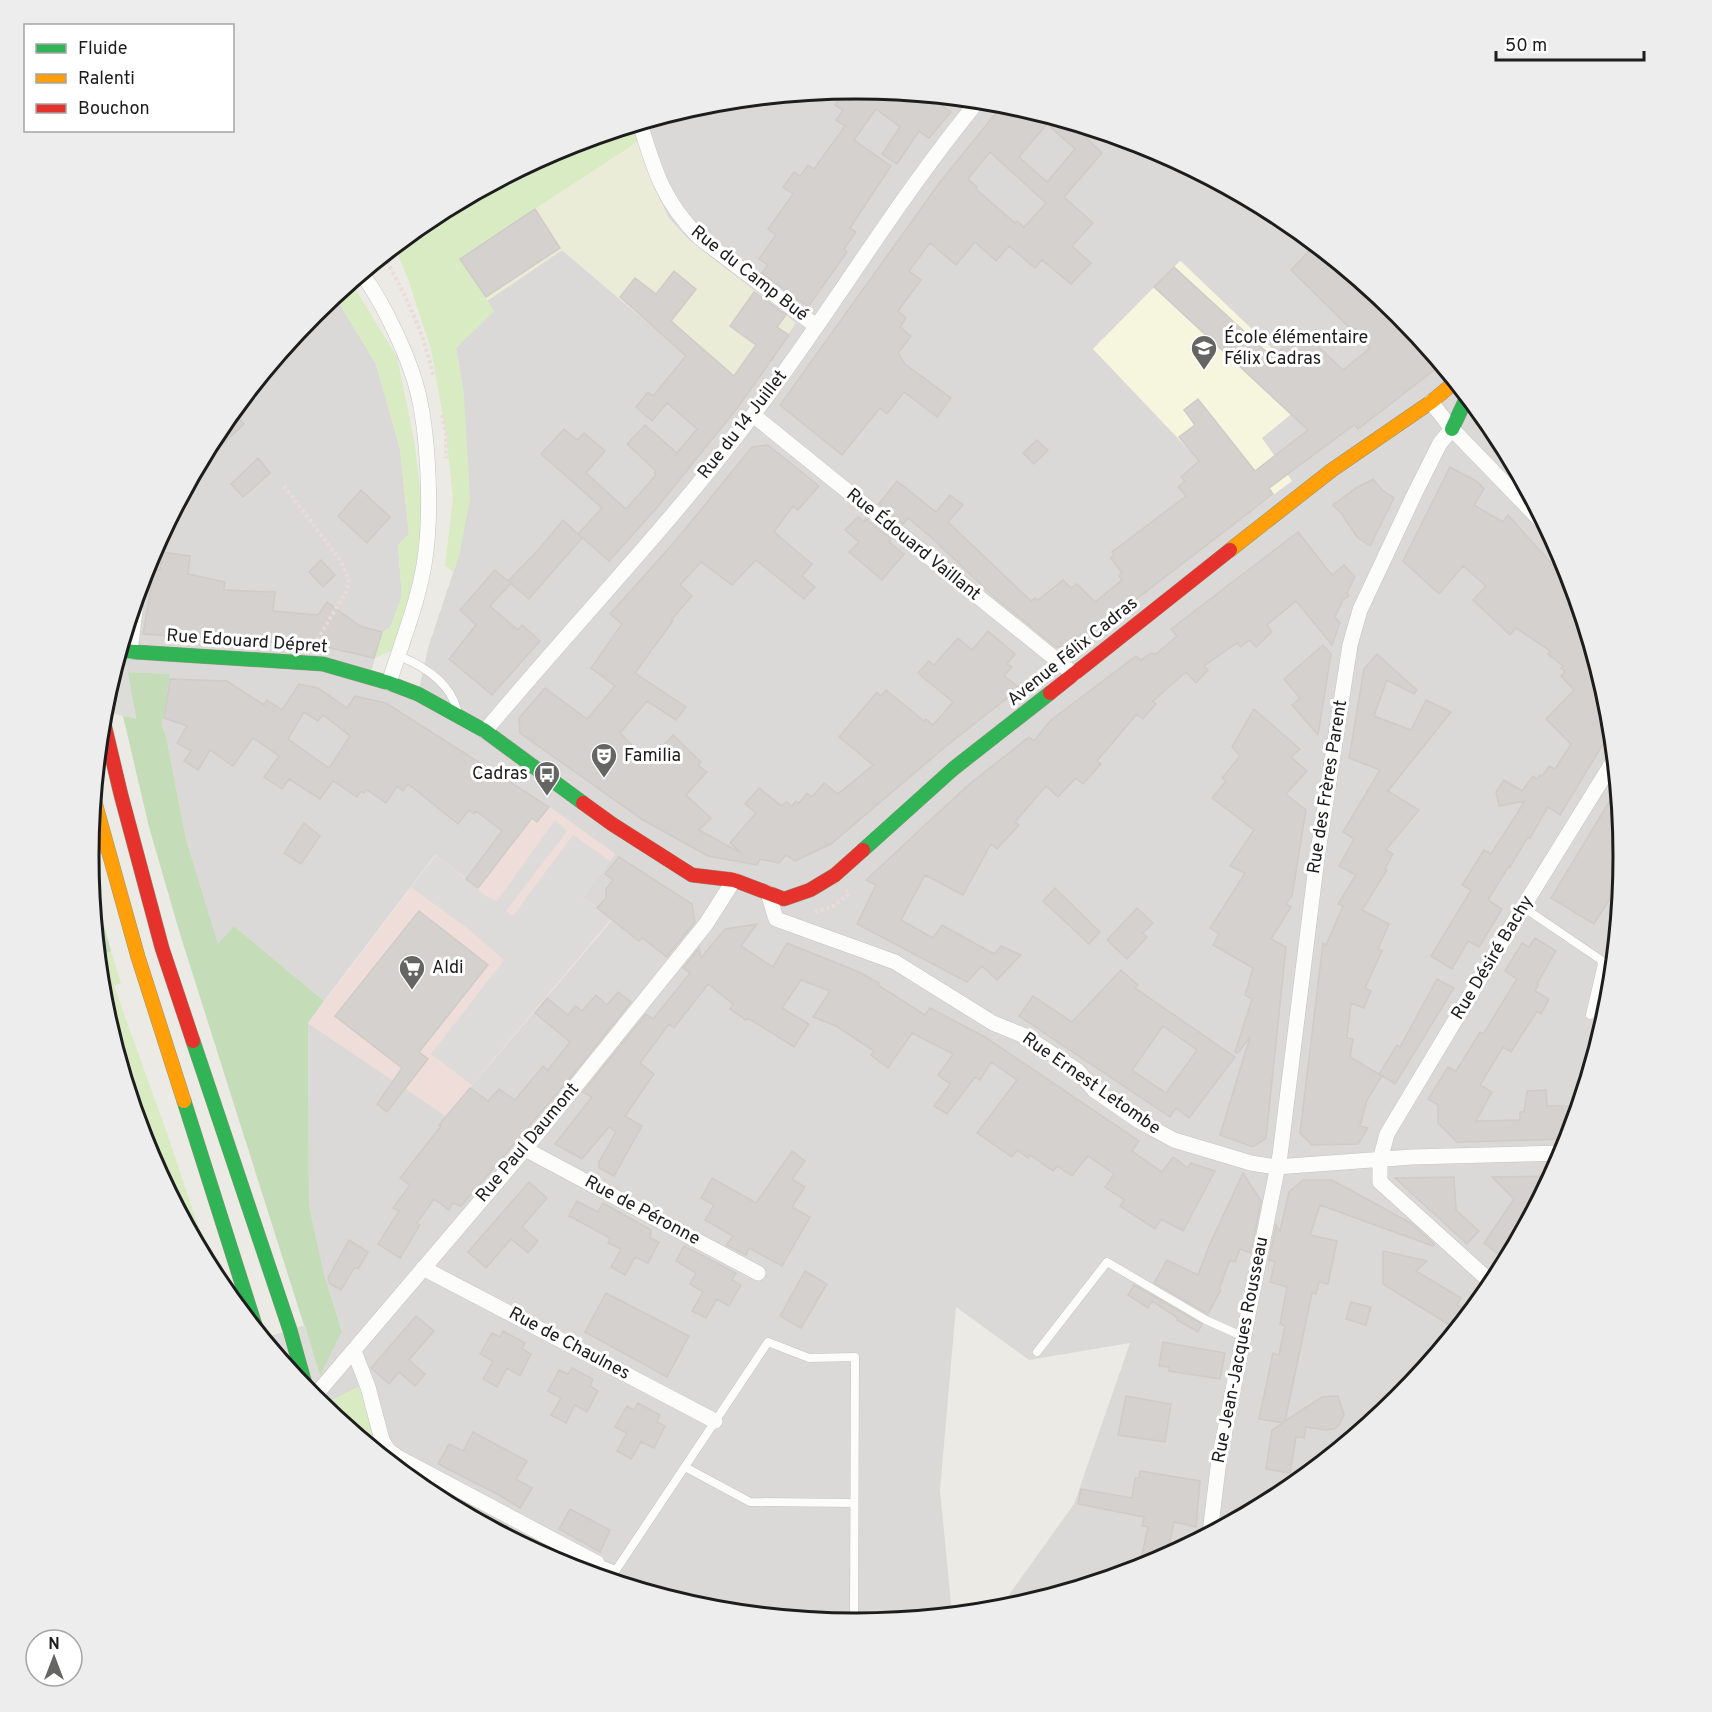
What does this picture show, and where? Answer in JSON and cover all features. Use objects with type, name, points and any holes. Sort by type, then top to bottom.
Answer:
[{"type":"main road","name":"Avenue Félix Cadras","points":[[734,880],[784,899],[810,890],[835,875],[953,769],[1332,470],[1431,402],[1450,386]]},
{"type":"main road","points":[[1452,429],[1464,404]]},
{"type":"main road","name":"Rue Edouard Dépret","points":[[128,651],[311,663],[359,673],[389,683],[418,694],[484,731],[612,824],[692,874],[734,880]]},
{"type":"main road","points":[[108,740],[162,948],[290,1330],[301,1370]]},
{"type":"main road","points":[[100,822],[138,957],[250,1310]]},
{"type":"street","name":"Rue du 14 Juillet","points":[[484,731],[724,452],[753,415],[920,178],[973,108]]},
{"type":"street","name":"Rue du Camp Bué","points":[[642,130],[655,171],[668,200],[683,222],[700,238],[816,326]]},
{"type":"street","points":[[366,280],[384,310],[404,354],[419,396],[429,499],[424,563],[413,609],[389,683]]},
{"type":"street","points":[[1431,402],[1452,429],[1527,507]]},
{"type":"street","name":"Rue Édouard Vaillant","points":[[753,415],[1074,674]]},
{"type":"street","name":"Rue des Frères Parent","points":[[1276,1167],[1281,1148],[1317,858],[1350,645],[1360,610],[1414,494],[1440,443],[1452,429]]},
{"type":"street","name":"Rue Désiré Bachy","points":[[1380,1160],[1387,1134],[1522,907],[1608,770]]},
{"type":"street","name":"Rue Paul Daumont","points":[[320,1390],[525,1149],[706,924],[734,880]]},
{"type":"street","name":"Rue Ernest Letombe","points":[[768,893],[776,919],[895,962],[993,1023],[1025,1036],[1078,1071],[1094,1090],[1139,1121],[1174,1140],[1276,1167],[1412,1157],[1551,1154]]},
{"type":"street","name":"Rue de Péronne","points":[[525,1149],[758,1273]]},
{"type":"street","points":[[1380,1160],[1380,1182],[1485,1277]]},
{"type":"street","name":"Rue Jean-Jacques Rousseau","points":[[1211,1524],[1219,1460],[1276,1167]]},
{"type":"street","name":"Rue de Chaulnes","points":[[423,1268],[715,1421]]},
{"type":"street","points":[[354,1351],[368,1387],[382,1440],[388,1450],[399,1458],[597,1563]]},
{"type":"lane","points":[[399,656],[413,661],[449,689],[458,715]]},
{"type":"lane","points":[[1522,907],[1601,960],[1590,1015]]},
{"type":"lane","points":[[1037,1352],[1107,1262],[1206,1320],[1244,1337]]},
{"type":"lane","points":[[597,1563],[616,1570],[768,1342],[809,1358],[855,1357],[854,1613]]},
{"type":"lane","points":[[685,1467],[750,1502],[854,1503]]},
{"type":"path","points":[[284,486],[340,560],[349,580],[346,592],[334,614],[315,641],[311,663]]},
{"type":"shaded area","points":[[856,99],[955,105],[1052,125],[1099,139],[1191,177],[1234,200],[1317,255],[1391,321],[1425,357],[1457,395],[1512,478],[1535,521],[1573,613],[1587,660],[1607,757],[1613,856],[1611,906],[1607,955],[1587,1052],[1573,1099],[1535,1191],[1512,1235],[1457,1317],[1391,1391],[1355,1425],[1317,1457],[1234,1512],[1191,1535],[1099,1573],[1007,1597],[1074,1504],[1130,1343],[1029,1360],[956,1307],[940,1490],[951,1607],[906,1611],[856,1613],[757,1607],[660,1587],[613,1573],[521,1535],[477,1512],[395,1457],[374,1439],[360,1387],[331,1401],[326,1396],[320,1376],[342,1330],[324,1274],[309,1205],[308,1023],[446,1116],[612,920],[583,897],[615,854],[544,803],[478,888],[435,855],[324,1001],[234,926],[218,945],[186,839],[166,736],[162,726],[170,674],[127,672],[125,659],[139,613],[157,566],[200,477],[255,395],[287,357],[340,304],[376,364],[400,449],[409,534],[398,545],[402,596],[390,628],[382,632],[370,676],[418,694],[428,648],[460,552],[464,395],[456,348],[494,311],[487,301],[562,250],[742,403],[688,239],[668,217],[655,188],[637,132],[708,114],[757,105]],"holes":[[[1181,261],[1317,392],[1261,438],[1093,349]]]},
{"type":"shaded area","points":[[640,139],[655,188],[668,217],[688,239],[796,323],[742,403],[562,250],[487,301],[460,259]]},
{"type":"shaded area","name":"École élémentaire Félix Cadras","points":[[1180,261],[1318,392],[1262,438],[1292,481],[1249,513],[1093,349]]},
{"type":"shaded area","points":[[544,803],[615,854],[583,897],[612,919],[446,1116],[308,1023],[436,855],[478,888]]},
{"type":"shaded area","points":[[555,820],[567,831],[506,911],[513,916],[573,835],[610,861],[583,897],[611,919],[472,1085],[431,1054],[504,960],[471,931],[411,887],[436,855],[486,896],[497,901]]},
{"type":"green space","points":[[637,132],[640,139],[625,150],[460,258],[494,311],[456,348],[464,395],[470,499],[460,552],[453,572],[445,566],[453,498],[446,434],[431,349],[398,253],[435,227],[521,177],[566,157]]},
{"type":"green space","points":[[355,289],[397,357],[414,440],[422,502],[417,563],[404,619],[394,650],[374,658],[382,632],[390,628],[402,596],[398,545],[409,534],[400,449],[376,364],[340,304]]},
{"type":"green space","points":[[127,672],[170,674],[162,726],[166,736],[186,839],[218,944],[234,926],[324,1001],[308,1023],[309,1205],[324,1274],[342,1331],[320,1376],[180,934],[149,827],[123,716],[136,718]]},
{"type":"green space","points":[[102,918],[111,951],[105,954]]},
{"type":"green space","points":[[111,951],[121,983],[114,986],[202,1237],[177,1191],[139,1099],[125,1052],[105,954]]},
{"type":"green space","points":[[360,1386],[374,1439],[357,1425],[331,1400]]},
{"type":"pier","points":[[126,658],[136,719],[113,713]]},
{"type":"pier","points":[[305,1325],[326,1396],[287,1355],[271,1336]]},
{"type":"building","points":[[839,100],[906,101],[940,104],[951,112],[929,138],[919,131],[897,164],[882,154],[900,127],[876,109],[854,140],[891,166],[850,228],[856,232],[844,249],[847,252],[808,307],[762,273],[768,265],[759,259],[776,235],[768,229],[793,194],[783,187],[794,172],[800,176],[808,165],[814,169],[845,126],[836,120],[843,110],[835,105]]},
{"type":"building","points":[[996,113],[1052,125],[1082,134],[1102,153],[1064,197],[1093,223],[1072,246],[1091,263],[1071,284],[1042,260],[1035,268],[1009,246],[996,261],[975,242],[956,265],[930,243],[909,271],[921,280],[898,311],[906,318],[900,327],[911,336],[898,353],[905,364],[951,398],[937,417],[904,392],[887,414],[880,408],[842,455],[780,405],[940,182]],"holes":[[[1047,124],[1075,149],[1047,182],[1019,157]],[[990,152],[1046,203],[1024,227],[1017,221],[1015,223],[976,189],[977,187],[968,179]]]},
{"type":"building","points":[[535,209],[560,248],[486,297],[460,259]]},
{"type":"building","points":[[1310,250],[1355,287],[1391,321],[1435,369],[1358,429],[1354,425],[1269,488],[1273,494],[1074,647],[1056,647],[993,596],[908,518],[903,524],[879,504],[897,481],[936,512],[950,495],[963,505],[948,522],[1031,601],[1035,598],[1038,600],[1063,580],[1071,588],[1077,584],[1095,602],[1122,580],[1119,576],[1122,573],[1111,558],[1114,555],[1112,552],[1186,496],[1178,487],[1185,481],[1181,477],[1199,461],[1179,437],[1195,425],[1184,410],[1198,399],[1255,471],[1308,430],[1154,287],[1174,267],[1273,358],[1300,329],[1343,370],[1370,348],[1291,270]]},
{"type":"building","points":[[674,271],[696,289],[671,321],[734,376],[756,345],[730,326],[754,292],[786,315],[777,327],[789,335],[739,406],[655,510],[609,561],[578,534],[602,508],[541,454],[564,429],[577,440],[584,433],[605,451],[586,473],[626,509],[656,475],[654,473],[656,471],[627,444],[645,425],[677,453],[697,429],[667,403],[652,421],[636,407],[648,392],[653,396],[686,356],[620,297],[635,278],[656,294]]},
{"type":"building","points":[[239,418],[244,424],[219,448]]},
{"type":"building","points":[[1037,440],[1048,450],[1034,464],[1023,453]]},
{"type":"building","points":[[768,445],[819,486],[798,510],[793,506],[774,532],[812,564],[802,576],[815,587],[804,599],[756,560],[732,585],[701,562],[680,585],[692,596],[671,620],[673,621],[635,673],[686,707],[676,720],[647,701],[620,733],[648,761],[673,735],[701,762],[698,765],[707,772],[686,795],[711,818],[699,830],[741,853],[730,843],[756,813],[745,804],[759,788],[782,806],[786,802],[792,806],[796,801],[799,803],[807,793],[812,797],[824,783],[838,794],[873,765],[839,737],[877,692],[881,696],[886,690],[924,721],[926,719],[933,725],[953,702],[918,673],[929,661],[934,665],[958,638],[972,650],[988,631],[1015,654],[1007,664],[1012,667],[1004,676],[1020,688],[945,747],[831,844],[795,861],[786,855],[779,863],[760,859],[757,865],[708,856],[643,820],[520,733],[519,718],[545,688],[587,719],[615,686],[591,668],[622,624],[610,614],[677,539],[752,447]]},
{"type":"building","points":[[258,458],[270,473],[243,497],[231,484]]},
{"type":"building","points":[[1450,467],[1478,482],[1484,489],[1474,505],[1503,522],[1508,515],[1556,568],[1573,613],[1587,660],[1604,742],[1560,815],[1548,807],[1488,900],[1502,909],[1479,947],[1468,941],[1452,969],[1431,956],[1471,890],[1462,885],[1484,850],[1491,854],[1525,801],[1499,806],[1496,792],[1504,780],[1522,791],[1533,776],[1537,779],[1540,775],[1542,776],[1549,766],[1555,769],[1571,744],[1546,719],[1574,690],[1561,676],[1565,672],[1561,668],[1563,666],[1548,654],[1550,651],[1516,628],[1510,635],[1473,600],[1486,586],[1463,566],[1439,594],[1403,561]]},
{"type":"building","points":[[1373,479],[1382,490],[1394,498],[1370,546],[1357,537],[1333,505]]},
{"type":"building","points":[[361,490],[390,517],[367,543],[338,516]]},
{"type":"building","points":[[858,517],[864,522],[866,519],[891,539],[889,542],[904,554],[882,580],[849,552],[859,542],[845,530]]},
{"type":"building","points":[[563,520],[582,538],[529,599],[511,583],[490,606],[518,630],[522,625],[540,641],[492,695],[449,659],[476,625],[460,610],[495,570],[508,581]]},
{"type":"building","points":[[1298,532],[1332,575],[1344,565],[1355,577],[1347,593],[1349,596],[1343,600],[1335,617],[1340,623],[1332,645],[1296,601],[1267,625],[1272,632],[1256,647],[1249,640],[1241,647],[1237,643],[1204,666],[1208,670],[1196,683],[1186,672],[1153,701],[1156,704],[1143,719],[1137,714],[1097,761],[1101,764],[1083,784],[1076,778],[1058,797],[1046,786],[1015,822],[1019,825],[997,849],[991,844],[963,895],[925,875],[901,920],[933,938],[942,925],[994,954],[1001,946],[1021,955],[997,980],[982,966],[967,982],[857,924],[876,885],[866,880],[967,786],[1029,737],[1034,741],[1050,721],[1136,656],[1141,660],[1151,653],[1156,654],[1177,636],[1171,629]]},
{"type":"building","points":[[163,552],[190,556],[188,574],[225,582],[224,590],[275,592],[273,611],[318,615],[327,602],[360,626],[382,632],[374,658],[318,645],[143,634],[153,577],[155,570],[160,570]]},
{"type":"building","points":[[321,560],[335,575],[323,587],[309,572]]},
{"type":"building","points":[[1323,645],[1331,654],[1318,735],[1292,705],[1300,698],[1284,679]]},
{"type":"building","points":[[1377,654],[1417,690],[1414,694],[1387,680],[1374,716],[1411,730],[1426,700],[1451,712],[1388,791],[1419,810],[1386,850],[1393,854],[1385,869],[1387,870],[1362,910],[1389,924],[1378,949],[1382,951],[1365,988],[1371,991],[1364,1008],[1351,1003],[1347,1038],[1353,1039],[1350,1057],[1382,1076],[1367,1100],[1360,1126],[1368,1128],[1358,1144],[1312,1145],[1300,1133],[1323,943],[1326,945],[1343,906],[1338,904],[1356,875],[1339,866],[1354,839],[1343,832],[1380,770],[1349,758],[1364,669]]},
{"type":"building","points":[[170,679],[227,681],[264,705],[267,700],[282,710],[299,684],[318,688],[347,708],[355,696],[386,703],[549,807],[537,822],[532,818],[478,888],[466,879],[502,831],[476,811],[474,814],[469,810],[458,824],[408,784],[403,791],[397,786],[386,803],[367,790],[364,793],[361,791],[357,797],[333,781],[320,799],[289,779],[282,789],[264,777],[279,756],[253,738],[233,766],[210,750],[198,770],[184,761],[191,751],[177,743],[187,726],[164,718]],"holes":[[[304,712],[318,721],[323,715],[350,736],[329,768],[288,739]]]},
{"type":"building","points":[[1254,709],[1300,749],[1291,757],[1307,771],[1286,794],[1306,810],[1292,896],[1286,904],[1291,907],[1271,939],[1286,947],[1266,1138],[1253,1147],[1220,1135],[1250,1037],[1238,1053],[1235,1052],[1252,999],[1245,995],[1253,968],[1213,945],[1219,934],[1210,928],[1245,873],[1230,866],[1254,830],[1212,798],[1226,781],[1222,778],[1240,756],[1232,747]]},
{"type":"building","points":[[1610,800],[1613,856],[1611,896],[1594,924],[1551,898]]},
{"type":"building","points":[[304,823],[320,836],[301,864],[284,853]]},
{"type":"building","points":[[619,857],[692,904],[695,922],[667,957],[642,938],[639,941],[597,908],[606,898],[606,889],[613,880],[605,874]]},
{"type":"building","points":[[1055,888],[1100,932],[1089,944],[1043,901]]},
{"type":"building","points":[[1137,908],[1153,923],[1143,933],[1147,937],[1127,959],[1107,940]]},
{"type":"building","name":"Aldi","points":[[419,911],[488,965],[419,1052],[428,1059],[387,1112],[377,1104],[402,1068],[335,1016]]},
{"type":"building","points":[[757,924],[741,946],[773,967],[787,943],[859,972],[925,1015],[930,1008],[985,1037],[1139,1141],[1132,1151],[1162,1172],[1173,1157],[1188,1168],[1191,1163],[1215,1171],[1183,1231],[1161,1219],[1155,1229],[1120,1206],[1124,1200],[1105,1187],[1114,1174],[1088,1156],[1072,1176],[1057,1166],[1053,1171],[1030,1155],[1028,1158],[1017,1150],[1012,1157],[977,1133],[1017,1080],[991,1062],[980,1080],[975,1077],[947,1114],[934,1106],[950,1084],[938,1075],[953,1054],[912,1033],[888,1068],[871,1055],[874,1051],[836,1026],[813,1017],[830,991],[801,980],[782,1008],[809,1024],[794,1047],[730,1009],[733,1004],[708,984],[674,1028],[669,1024],[640,1063],[654,1074],[625,1116],[642,1126],[614,1176],[599,1168],[599,1162],[616,1132],[609,1127],[582,1159],[555,1144],[592,1097],[583,1092],[646,1014],[653,1019],[690,973],[683,968],[699,948],[701,958],[725,929]]},
{"type":"building","points":[[1535,938],[1556,951],[1535,991],[1549,999],[1541,1014],[1537,1011],[1511,1052],[1503,1047],[1480,1085],[1492,1092],[1476,1121],[1520,1120],[1520,1112],[1524,1112],[1527,1091],[1546,1090],[1547,1106],[1570,1106],[1558,1139],[1457,1142],[1438,1123],[1438,1105],[1428,1099],[1448,1067],[1456,1071],[1480,1032],[1483,1034],[1517,979],[1505,971],[1522,943],[1529,947]]},
{"type":"building","points":[[1121,970],[1138,985],[1135,988],[1235,1057],[1189,1118],[1176,1108],[1170,1117],[1019,1016],[1033,996],[1072,1022]],"holes":[[[1163,1026],[1197,1050],[1166,1093],[1132,1070]]]},
{"type":"building","points":[[1437,979],[1454,988],[1395,1084],[1379,1074],[1397,1045],[1400,1047]]},
{"type":"building","points":[[618,992],[631,1002],[566,1083],[461,1206],[453,1203],[449,1210],[434,1199],[417,1223],[420,1225],[400,1258],[378,1244],[399,1211],[393,1208],[410,1185],[400,1178],[470,1088],[488,1101],[499,1089],[515,1100],[543,1066],[548,1070],[570,1042],[535,1013],[547,998],[568,1015],[575,1006],[582,1011],[596,995],[607,1005]]},
{"type":"building","points":[[792,1151],[805,1161],[792,1179],[805,1187],[792,1207],[810,1217],[782,1266],[749,1248],[746,1255],[726,1245],[733,1236],[705,1220],[714,1205],[701,1198],[712,1178],[756,1203]]},
{"type":"building","points":[[1243,1173],[1261,1201],[1251,1253],[1240,1249],[1235,1262],[1230,1260],[1219,1289],[1221,1290],[1208,1314],[1154,1283],[1167,1260],[1198,1275]]},
{"type":"building","points":[[1542,1176],[1512,1235],[1499,1255],[1484,1243],[1514,1199],[1492,1177]]},
{"type":"building","points":[[1454,1177],[1456,1210],[1479,1231],[1467,1244],[1395,1178]]},
{"type":"building","points":[[1303,1180],[1332,1180],[1411,1223],[1434,1244],[1433,1246],[1320,1205],[1310,1235],[1337,1241],[1328,1284],[1319,1282],[1316,1294],[1312,1293],[1285,1421],[1322,1397],[1338,1396],[1344,1415],[1334,1429],[1306,1427],[1304,1438],[1296,1437],[1290,1473],[1266,1469],[1272,1430],[1283,1423],[1259,1419],[1273,1353],[1279,1355],[1285,1326],[1280,1324],[1287,1287],[1270,1282],[1275,1262],[1269,1260],[1276,1225],[1280,1231],[1289,1192]]},
{"type":"building","points":[[529,1182],[547,1198],[522,1227],[538,1241],[528,1253],[511,1239],[486,1268],[468,1252]]},
{"type":"building","points":[[577,1201],[598,1212],[603,1203],[651,1230],[650,1238],[659,1242],[648,1263],[635,1257],[625,1275],[611,1267],[621,1249],[608,1243],[610,1238],[569,1216]]},
{"type":"building","points":[[349,1240],[368,1252],[358,1269],[355,1267],[341,1290],[330,1284],[328,1278]]},
{"type":"building","points":[[684,1246],[736,1273],[732,1280],[741,1285],[729,1306],[717,1299],[706,1318],[692,1311],[703,1292],[690,1284],[696,1273],[676,1261]]},
{"type":"building","points":[[1383,1251],[1427,1261],[1416,1271],[1461,1298],[1457,1305],[1463,1308],[1450,1325],[1383,1284]]},
{"type":"building","points":[[805,1271],[827,1284],[801,1328],[780,1316]]},
{"type":"building","points":[[1134,1285],[1202,1324],[1198,1332],[1152,1301],[1148,1308],[1128,1295]]},
{"type":"building","points":[[606,1293],[689,1336],[667,1377],[585,1332]]},
{"type":"building","points":[[1351,1302],[1371,1307],[1366,1325],[1346,1319]]},
{"type":"building","points":[[416,1316],[434,1331],[409,1360],[425,1374],[415,1386],[399,1372],[389,1384],[371,1368]]},
{"type":"building","points":[[503,1331],[525,1343],[522,1349],[531,1354],[520,1376],[507,1368],[497,1387],[483,1379],[493,1361],[480,1354],[492,1333],[500,1337]]},
{"type":"building","points":[[1163,1342],[1225,1353],[1220,1379],[1169,1371],[1169,1367],[1159,1366]]},
{"type":"building","points":[[572,1368],[593,1379],[590,1386],[598,1391],[587,1412],[575,1405],[566,1423],[551,1415],[561,1398],[548,1391],[559,1370],[568,1374]]},
{"type":"building","points":[[1126,1396],[1171,1404],[1165,1442],[1118,1435]]},
{"type":"building","points":[[638,1403],[660,1415],[657,1422],[665,1426],[654,1448],[641,1442],[631,1459],[617,1451],[627,1433],[615,1427],[627,1406],[634,1410]]},
{"type":"building","points":[[473,1432],[527,1461],[516,1479],[532,1488],[520,1508],[438,1464],[449,1444],[463,1451]]},
{"type":"building","points":[[1140,1471],[1200,1481],[1196,1527],[1174,1522],[1169,1545],[1141,1557],[1148,1527],[1142,1526],[1144,1517],[1078,1504],[1081,1489],[1132,1498],[1135,1478],[1139,1478]]},
{"type":"building","points":[[570,1509],[610,1530],[600,1552],[559,1529]]},
{"type":"traffic: fast","points":[[1452,429],[1464,404]]},
{"type":"traffic: fast","points":[[128,651],[323,664],[389,683],[418,694],[485,731],[583,803]]},
{"type":"traffic: fast","points":[[863,850],[953,769],[1050,693]]},
{"type":"traffic: fast","points":[[193,1041],[290,1330],[301,1370]]},
{"type":"traffic: fast","points":[[184,1101],[250,1310]]},
{"type":"traffic: slow","points":[[1230,550],[1332,470],[1431,402],[1450,386]]},
{"type":"traffic: slow","points":[[100,822],[138,957],[184,1101]]},
{"type":"traffic: jam","points":[[1050,693],[1230,550]]},
{"type":"traffic: jam","points":[[108,740],[162,948],[193,1041]]},
{"type":"traffic: jam","points":[[583,803],[692,875],[734,880],[784,899],[810,890],[835,875],[863,850]]},
{"type":"place","name":"École élémentaire Félix Cadras","points":[[1204,371]]},
{"type":"place","name":"Familia","points":[[604,779]]},
{"type":"place","name":"Cadras","points":[[547,797]]},
{"type":"place","name":"Aldi","points":[[412,991]]}]
